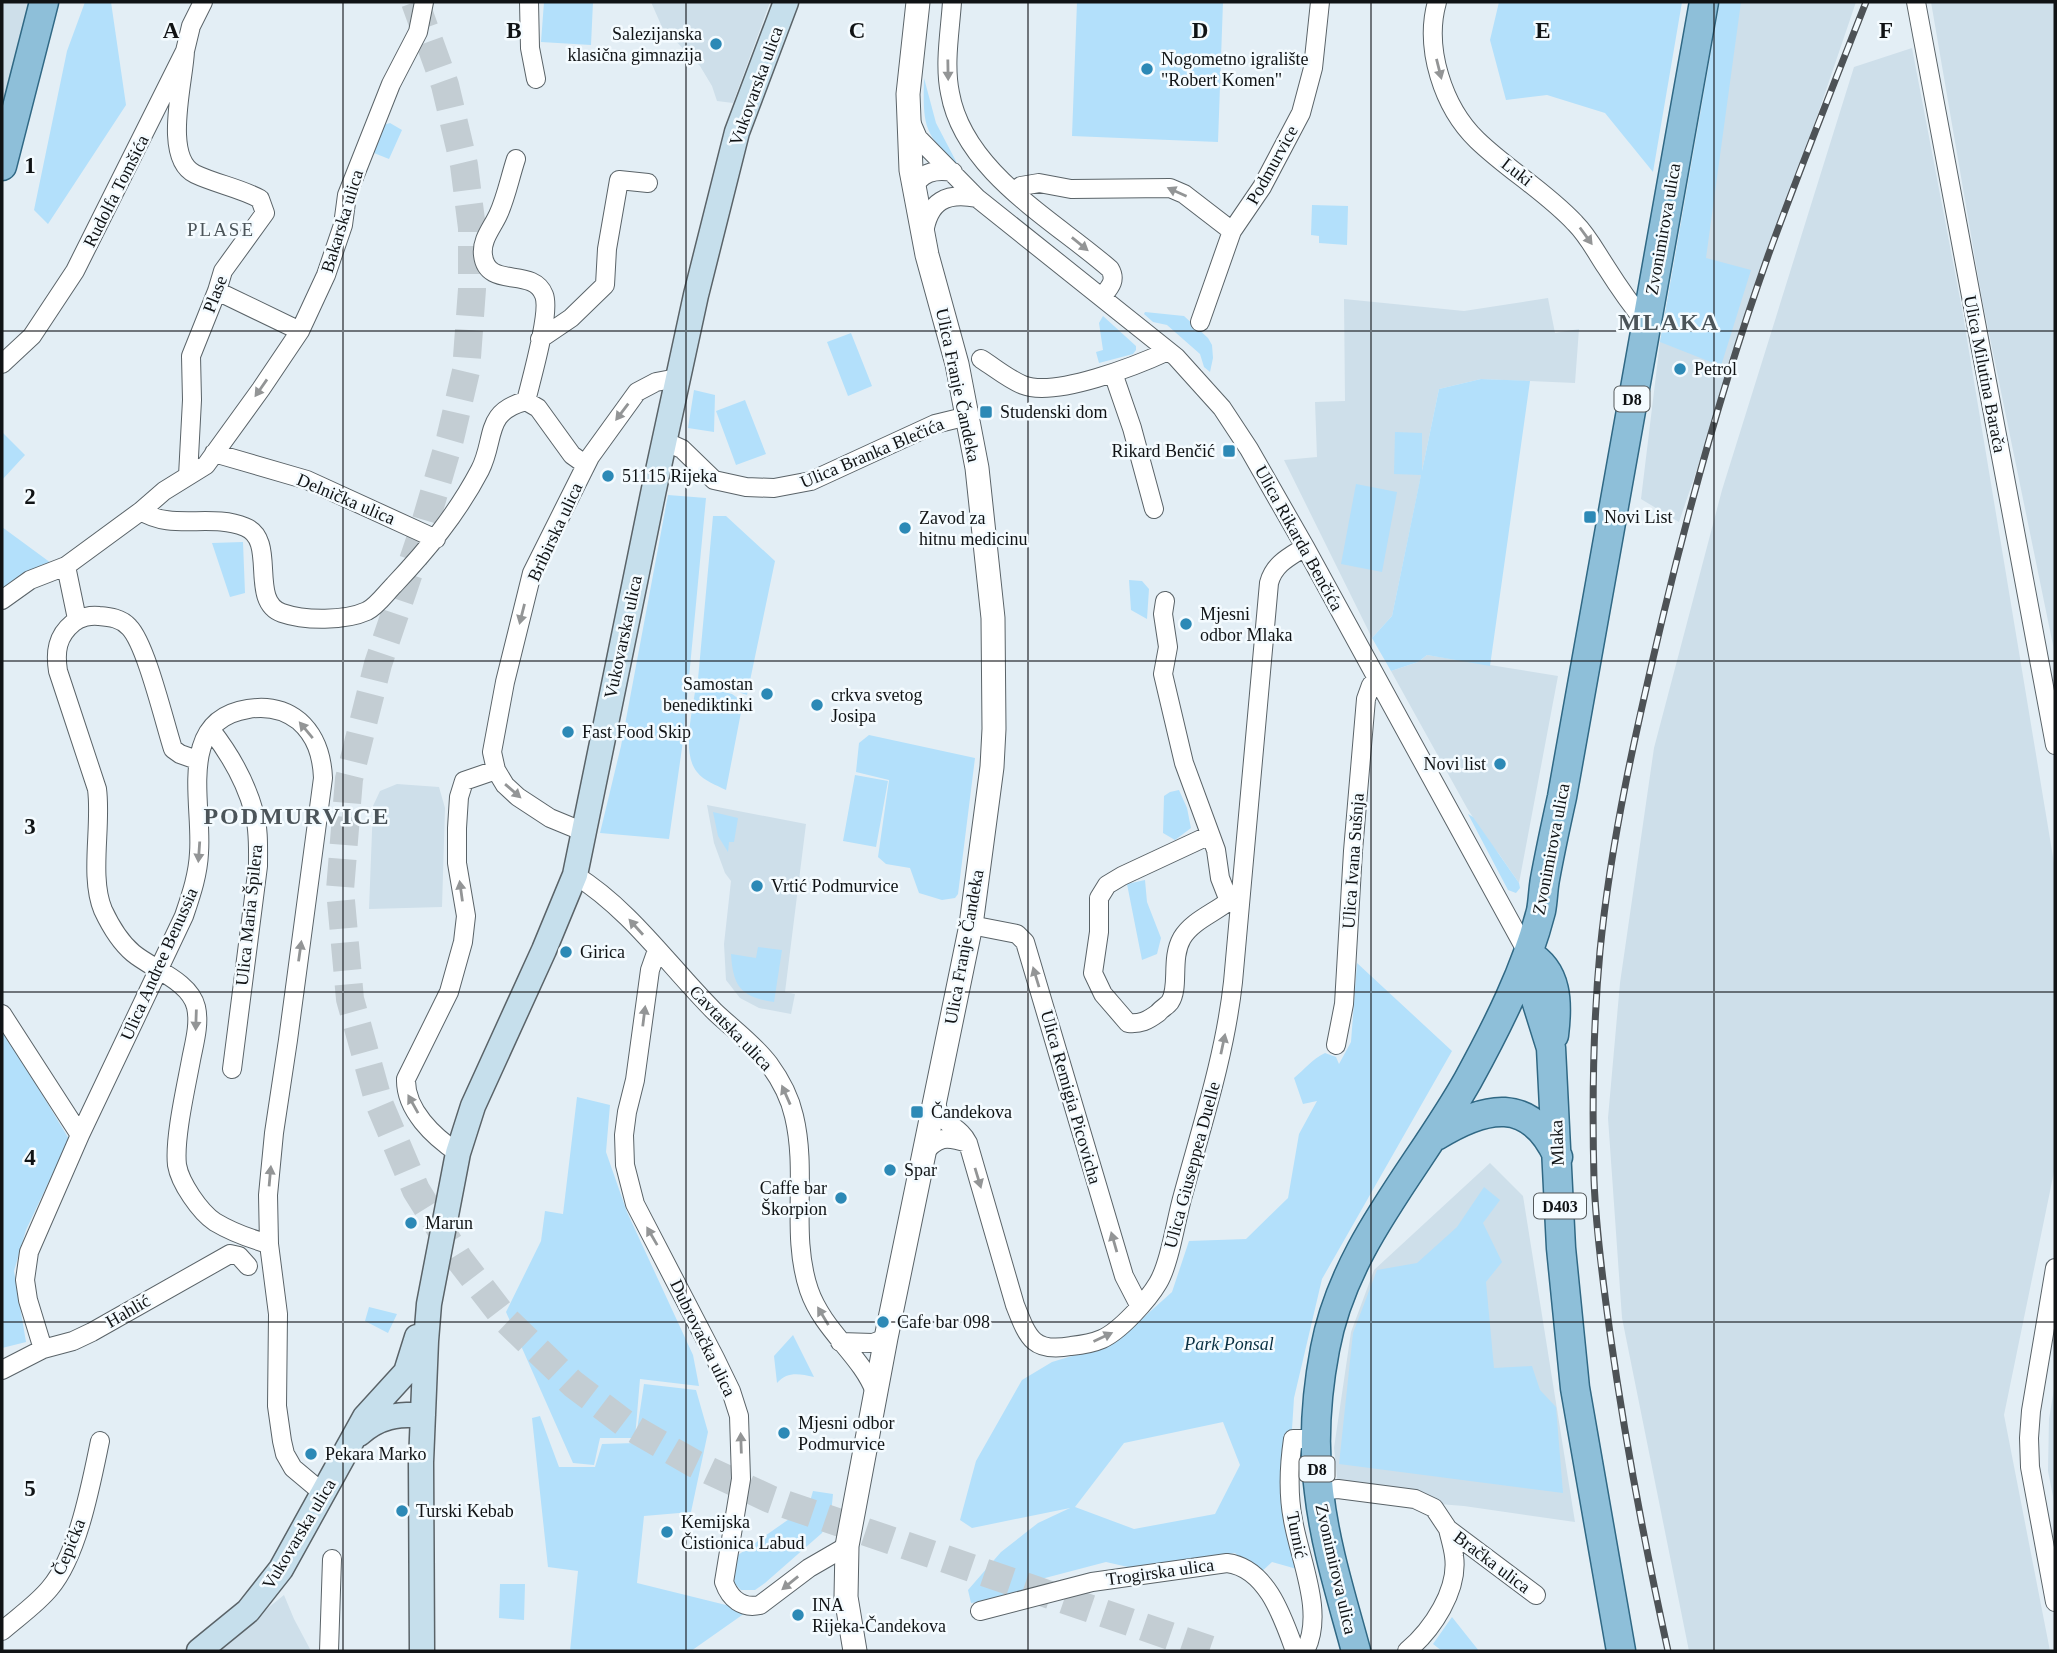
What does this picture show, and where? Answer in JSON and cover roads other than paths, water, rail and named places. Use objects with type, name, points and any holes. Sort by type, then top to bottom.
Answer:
[{"type":"main road","points":[[2,166],[44,2]]},
{"type":"main road","name":"Vukovarska ulica","points":[[357,1436],[384,1417],[399,1414],[423,1415],[429,1304],[458,1153],[473,1106],[575,875],[677,378],[737,132],[786,2]]},
{"type":"main road","name":"Zvonimirova ulica","points":[[1356,1651],[1325,1532],[1318,1491],[1316,1439],[1325,1347],[1344,1286],[1373,1227],[1434,1137],[1469,1078],[1504,1010],[1528,954],[1542,906],[1545,877],[1562,797],[1704,2]]},
{"type":"main road","name":"Mlaka","points":[[1528,954],[1540,962],[1553,980],[1556,1008],[1551,1048],[1562,1248],[1572,1364],[1621,1651]]},
{"type":"main road","points":[[1434,1137],[1448,1128],[1487,1113],[1508,1111],[1520,1114],[1541,1128],[1558,1157]]},
{"type":"main road","name":"Vukovarska ulica","points":[[199,1651],[248,1611],[281,1569],[357,1436],[365,1417],[406,1372],[429,1304]]},
{"type":"main road","points":[[380,1401],[401,1399],[423,1415],[422,1651]]},
{"type":"main road","points":[[357,1436],[382,1432],[406,1434],[416,1440],[421,1450]]},
{"type":"street","name":"Rudolfa Tomšića","points":[[2,364],[32,336],[75,271],[109,201],[141,144],[162,94],[185,51],[191,26],[203,2]]},
{"type":"street","name":"Bakarska ulica","points":[[2,600],[30,580],[66,566],[164,491],[206,465],[300,331],[343,226],[347,195],[391,85],[418,33],[424,2]]},
{"type":"street","points":[[529,2],[530,48],[536,79]]},
{"type":"street","name":"Ulica Franje Čandeka","points":[[855,1651],[846,1597],[847,1546],[875,1392],[971,925],[992,767],[992,618],[977,468],[968,416],[913,190],[908,116],[918,2]]},
{"type":"street","points":[[952,2],[948,69],[953,109],[961,129],[974,150],[1014,191],[1110,270],[1113,275],[1112,283],[1102,298]]},
{"type":"street","name":"Podmurvice","points":[[1200,322],[1232,231],[1262,187],[1301,113],[1313,68],[1320,2]]},
{"type":"street","name":"Luki","points":[[1437,2],[1433,39],[1437,64],[1446,92],[1462,121],[1477,140],[1545,194],[1577,225],[1646,323]]},
{"type":"street","name":"Ulica Milutina Barača","points":[[1916,2],[2055,745]]},
{"type":"street","name":"Plase","points":[[185,51],[177,132],[181,161],[193,173],[260,200],[265,213],[223,271],[191,356],[188,476]]},
{"type":"street","name":"Ulica Rikarda Benčića","points":[[908,116],[918,138],[977,198],[1168,351],[1201,383],[1236,428],[1305,547],[1528,954]]},
{"type":"street","points":[[516,159],[498,215],[486,235],[482,252],[486,268],[495,275],[530,281],[541,289],[546,304],[526,401]]},
{"type":"street","points":[[913,190],[916,181],[923,175],[933,171],[953,172]]},
{"type":"street","points":[[540,339],[571,318],[605,285],[607,249],[619,180],[648,183]]},
{"type":"street","points":[[1014,191],[1021,186],[1039,183],[1095,190],[1170,188],[1184,194],[1232,231]]},
{"type":"street","points":[[923,239],[928,215],[937,204],[955,197],[977,198]]},
{"type":"street","points":[[217,291],[300,331]]},
{"type":"street","points":[[981,359],[1022,385],[1031,387],[1070,384],[1113,373],[1168,351]]},
{"type":"street","points":[[1113,373],[1132,428],[1154,509]]},
{"type":"street","name":"Bribirska ulica","points":[[496,770],[492,752],[495,730],[532,573],[586,465],[637,392],[656,382],[677,378]]},
{"type":"street","points":[[141,511],[158,520],[219,520],[247,527],[258,538],[262,548],[263,577],[273,608],[283,613],[309,618],[351,615],[368,610],[449,523],[481,468],[492,425],[508,407],[526,401],[538,408],[572,455],[586,465]]},
{"type":"street","name":"Ulica Branka Blečića","points":[[664,441],[682,449],[714,480],[746,487],[774,488],[811,481],[935,424],[968,416]]},
{"type":"street","name":"Delnička ulica","points":[[214,453],[307,480],[436,539]]},
{"type":"street","name":"Ulica Giuseppea Duelle","points":[[968,1143],[1016,1305],[1022,1322],[1038,1345],[1056,1349],[1101,1339],[1124,1323],[1160,1279],[1216,1074],[1229,1016],[1234,901],[1269,583],[1279,564],[1305,547]]},
{"type":"street","points":[[66,566],[77,619]]},
{"type":"street","name":"Ulica Giuseppea Duelle","points":[[1166,601],[1163,614],[1168,647],[1163,674],[1184,763],[1216,850],[1220,878],[1234,901]]},
{"type":"street","points":[[197,760],[173,749],[139,642],[128,625],[120,620],[95,615],[77,619],[61,639],[56,657],[58,671],[97,789],[97,882],[102,906],[121,941],[132,953],[186,991],[196,1008],[197,1019],[179,1138],[177,1164],[180,1176],[203,1210],[215,1222],[269,1244]]},
{"type":"street","name":"Ulica Ivana Sušnja","points":[[1336,1045],[1344,1004],[1366,699],[1371,685],[1378,681]]},
{"type":"street","name":"Ulica Andree Benussia","points":[[43,1349],[28,1300],[26,1266],[29,1252],[80,1135],[184,916],[196,881],[200,841],[197,760],[203,741],[226,716],[239,710],[268,708],[293,716],[307,728],[317,744],[322,764],[313,856],[274,1133],[268,1195],[269,1244],[278,1314],[277,1406],[282,1441],[285,1454],[293,1468],[324,1494]]},
{"type":"street","name":"Ulica Maria Špilera","points":[[211,730],[226,749],[254,811],[258,833],[258,866],[232,1069]]},
{"type":"street","points":[[458,1153],[435,1136],[423,1122],[405,1089],[405,1079],[449,992],[464,942],[466,916],[457,863],[457,828],[459,797],[464,781],[496,770],[505,785],[518,797],[550,818],[584,832]]},
{"type":"street","points":[[1210,835],[1122,876],[1107,885],[1099,898],[1099,932],[1093,973],[1103,994],[1128,1023],[1148,1021],[1170,1002],[1174,962],[1179,942],[1185,932],[1234,901]]},
{"type":"street","name":"Cavtatska ulica","points":[[575,875],[613,901],[714,1011],[768,1063],[790,1101],[801,1160],[800,1240],[810,1290],[840,1342],[866,1374],[875,1392]]},
{"type":"street","name":"Ulica Remigia Picovicha","points":[[971,925],[1017,934],[1025,942],[1124,1276],[1139,1305]]},
{"type":"street","name":"Dubrovačka ulica","points":[[657,950],[650,970],[635,1080],[626,1112],[625,1166],[635,1204],[715,1358],[731,1391],[739,1416],[741,1479],[723,1583],[727,1591],[741,1604],[751,1607],[760,1605],[809,1568],[847,1546]]},
{"type":"street","points":[[2,1014],[80,1135]]},
{"type":"street","points":[[935,1100],[943,1120],[968,1143]]},
{"type":"street","points":[[923,1154],[932,1143],[940,1139],[968,1143]]},
{"type":"street","name":"Hahlić","points":[[2,1368],[43,1349],[73,1341],[92,1332],[230,1254],[239,1256],[248,1266]]},
{"type":"street","points":[[2055,1268],[2031,1411],[2029,1448],[2030,1467],[2055,1602]]},
{"type":"street","points":[[840,1342],[873,1343],[886,1338]]},
{"type":"street","name":"Turnić","points":[[1305,1651],[1311,1638],[1313,1610],[1292,1518],[1290,1457],[1293,1439],[1316,1439]]},
{"type":"street","name":"Čepićka","points":[[2,1631],[48,1591],[58,1578],[75,1538],[100,1441]]},
{"type":"street","name":"Bračka ulica","points":[[1318,1491],[1338,1489],[1415,1499],[1434,1508],[1448,1529],[1536,1595]]},
{"type":"street","name":"Bračka ulica","points":[[1407,1651],[1424,1637],[1448,1596],[1455,1558],[1448,1529]]},
{"type":"street","points":[[330,1651],[332,1559]]},
{"type":"street","name":"Trogirska ulica","points":[[980,1611],[1092,1582],[1227,1563],[1237,1564],[1251,1572],[1272,1598],[1295,1651]]},
{"type":"tunnel","points":[[415,2],[445,85],[464,165],[472,228],[472,289],[466,371],[450,439],[421,537],[378,664],[349,779],[340,890],[350,999],[379,1103],[416,1190],[459,1259],[506,1320],[573,1384],[627,1425],[695,1464],[770,1499],[1214,1651]]},
{"type":"railway","points":[[1668,1651],[1622,1413],[1596,1218],[1593,1151],[1594,1065],[1605,909],[1626,782],[1674,571],[1698,480],[1768,256],[1866,2]]},
{"type":"place","name":"Salezijanska klasična gimnazija","points":[[716,44]]},
{"type":"place","name":"Nogometno igralište \"Robert Komen\"","points":[[1147,69]]},
{"type":"place","name":"Petrol","points":[[1680,369]]},
{"type":"place","name":"Studenski dom","points":[[986,412]]},
{"type":"place","name":"Rikard Benčić","points":[[1229,451]]},
{"type":"place","name":"51115 Rijeka","points":[[608,476]]},
{"type":"place","name":"Novi List","points":[[1590,517]]},
{"type":"place","name":"Zavod za hitnu medicinu","points":[[905,528]]},
{"type":"place","name":"Mjesni odbor Mlaka","points":[[1186,624]]},
{"type":"place","name":"Samostan benediktinki","points":[[767,694]]},
{"type":"place","name":"crkva svetog Josipa","points":[[817,705]]},
{"type":"place","name":"Fast Food Skip","points":[[568,732]]},
{"type":"place","name":"Novi list","points":[[1500,764]]},
{"type":"place","name":"Vrtić Podmurvice","points":[[757,886]]},
{"type":"place","name":"Girica","points":[[566,952]]},
{"type":"place","name":"Čandekova","points":[[917,1112]]},
{"type":"place","name":"Spar","points":[[890,1170]]},
{"type":"place","name":"Caffe bar Škorpion","points":[[841,1198]]},
{"type":"place","name":"Marun","points":[[411,1223]]},
{"type":"place","name":"Cafe bar 098","points":[[883,1322]]},
{"type":"place","name":"Mjesni odbor Podmurvice","points":[[784,1433]]},
{"type":"place","name":"Pekara Marko","points":[[311,1454]]},
{"type":"place","name":"Turski Kebab","points":[[402,1511]]},
{"type":"place","name":"Kemijska Čistionica Labud","points":[[667,1532]]},
{"type":"place","name":"INA Rijeka-Čandekova","points":[[798,1615]]},
{"type":"district","name":"PLASE","points":[[221,229]]},
{"type":"district","name":"MLAKA","points":[[1669,322]]},
{"type":"district","name":"PODMURVICE","points":[[297,816]]},
{"type":"park label","name":"Park Ponsal","points":[[1229,1344]]}]
